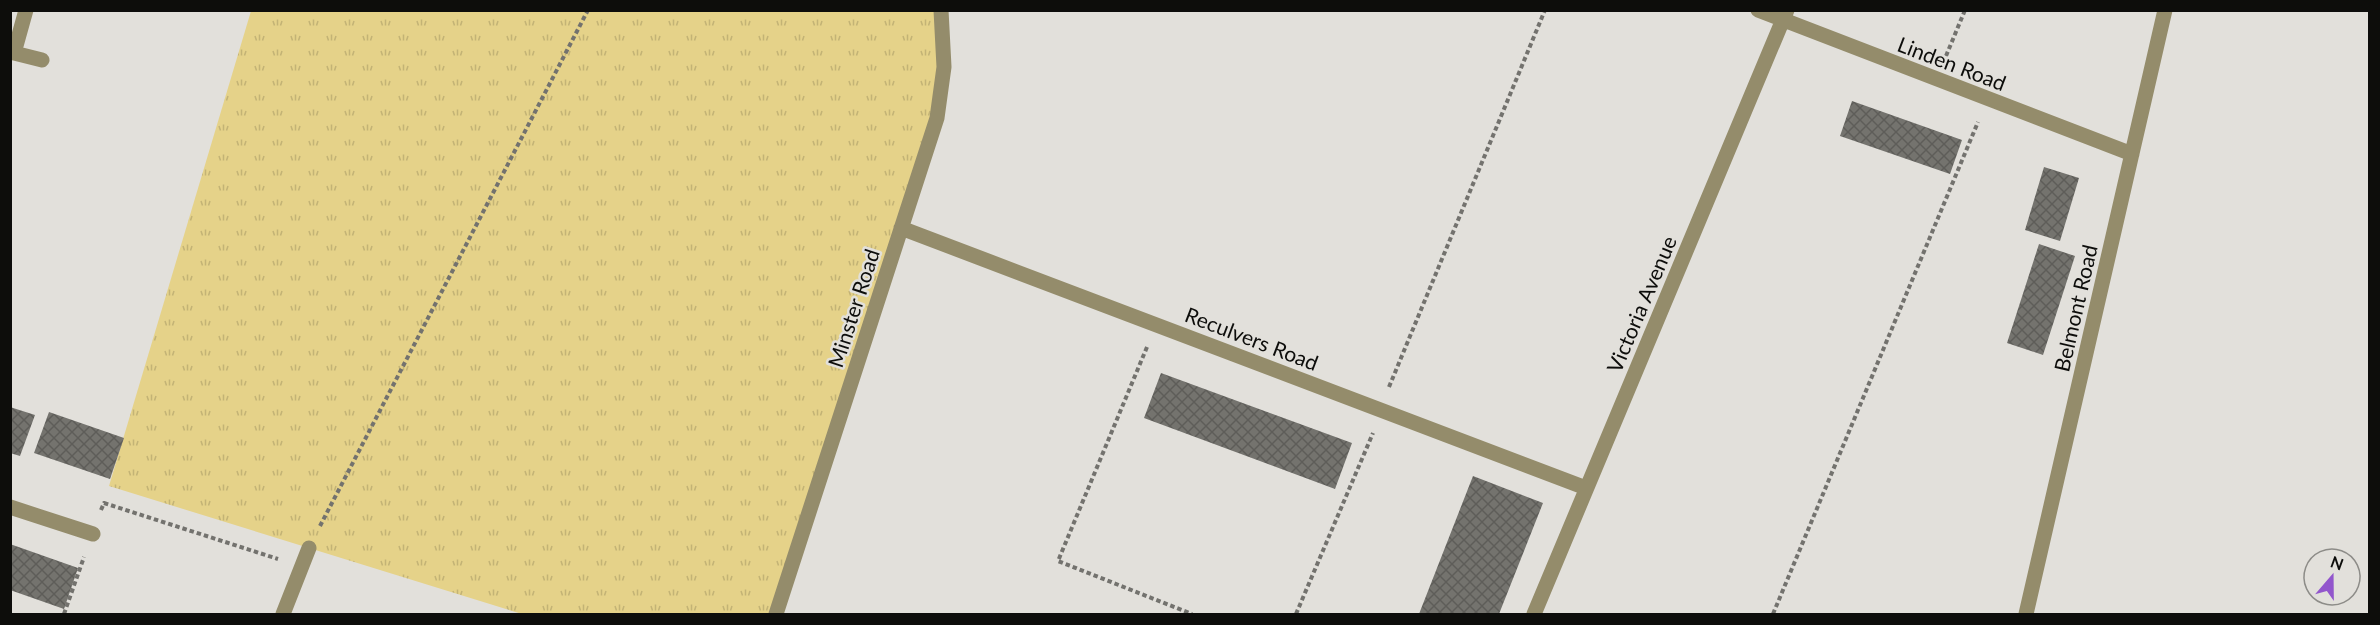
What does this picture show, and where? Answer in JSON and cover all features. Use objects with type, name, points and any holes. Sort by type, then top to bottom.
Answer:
[{"type":"street","points":[[26,10],[12,52],[42,60]]},
{"type":"street","name":"Minster Road","points":[[776,615],[937,118],[944,67],[941,10]]},
{"type":"street","name":"Linden Road","points":[[1758,10],[1785,15],[1936,79],[2132,154]]},
{"type":"street","name":"Belmont Road","points":[[2026,615],[2165,10]]},
{"type":"street","name":"Victoria Avenue","points":[[1534,615],[1785,15]]},
{"type":"street","name":"Reculvers Road","points":[[901,228],[1587,488]]},
{"type":"street","points":[[10,507],[93,534]]},
{"type":"street","points":[[283,615],[309,548]]},
{"type":"path","points":[[309,548],[588,10]]},
{"type":"path","points":[[1296,615],[1545,10]]},
{"type":"path","points":[[1936,79],[1965,10]]},
{"type":"path","points":[[1773,615],[1854,425],[1987,99]]},
{"type":"path","points":[[1157,324],[1058,561],[1192,615]]},
{"type":"path","points":[[64,615],[104,503],[301,567]]},
{"type":"green space","points":[[251,11],[941,11],[937,118],[776,614],[522,614],[109,486]]},
{"type":"building","points":[[1852,101],[1962,140],[1950,174],[1840,136]]},
{"type":"building","points":[[2044,167],[2079,178],[2060,241],[2025,230]]},
{"type":"building","points":[[2039,244],[2075,256],[2043,355],[2007,343]]},
{"type":"building","points":[[1161,373],[1352,443],[1335,489],[1144,418]]},
{"type":"building","points":[[10,407],[35,415],[20,456],[10,453]]},
{"type":"building","points":[[49,412],[124,438],[110,479],[34,453]]},
{"type":"building","points":[[1473,476],[1543,503],[1499,614],[1419,614]]},
{"type":"building","points":[[10,544],[78,568],[64,609],[10,590]]}]
